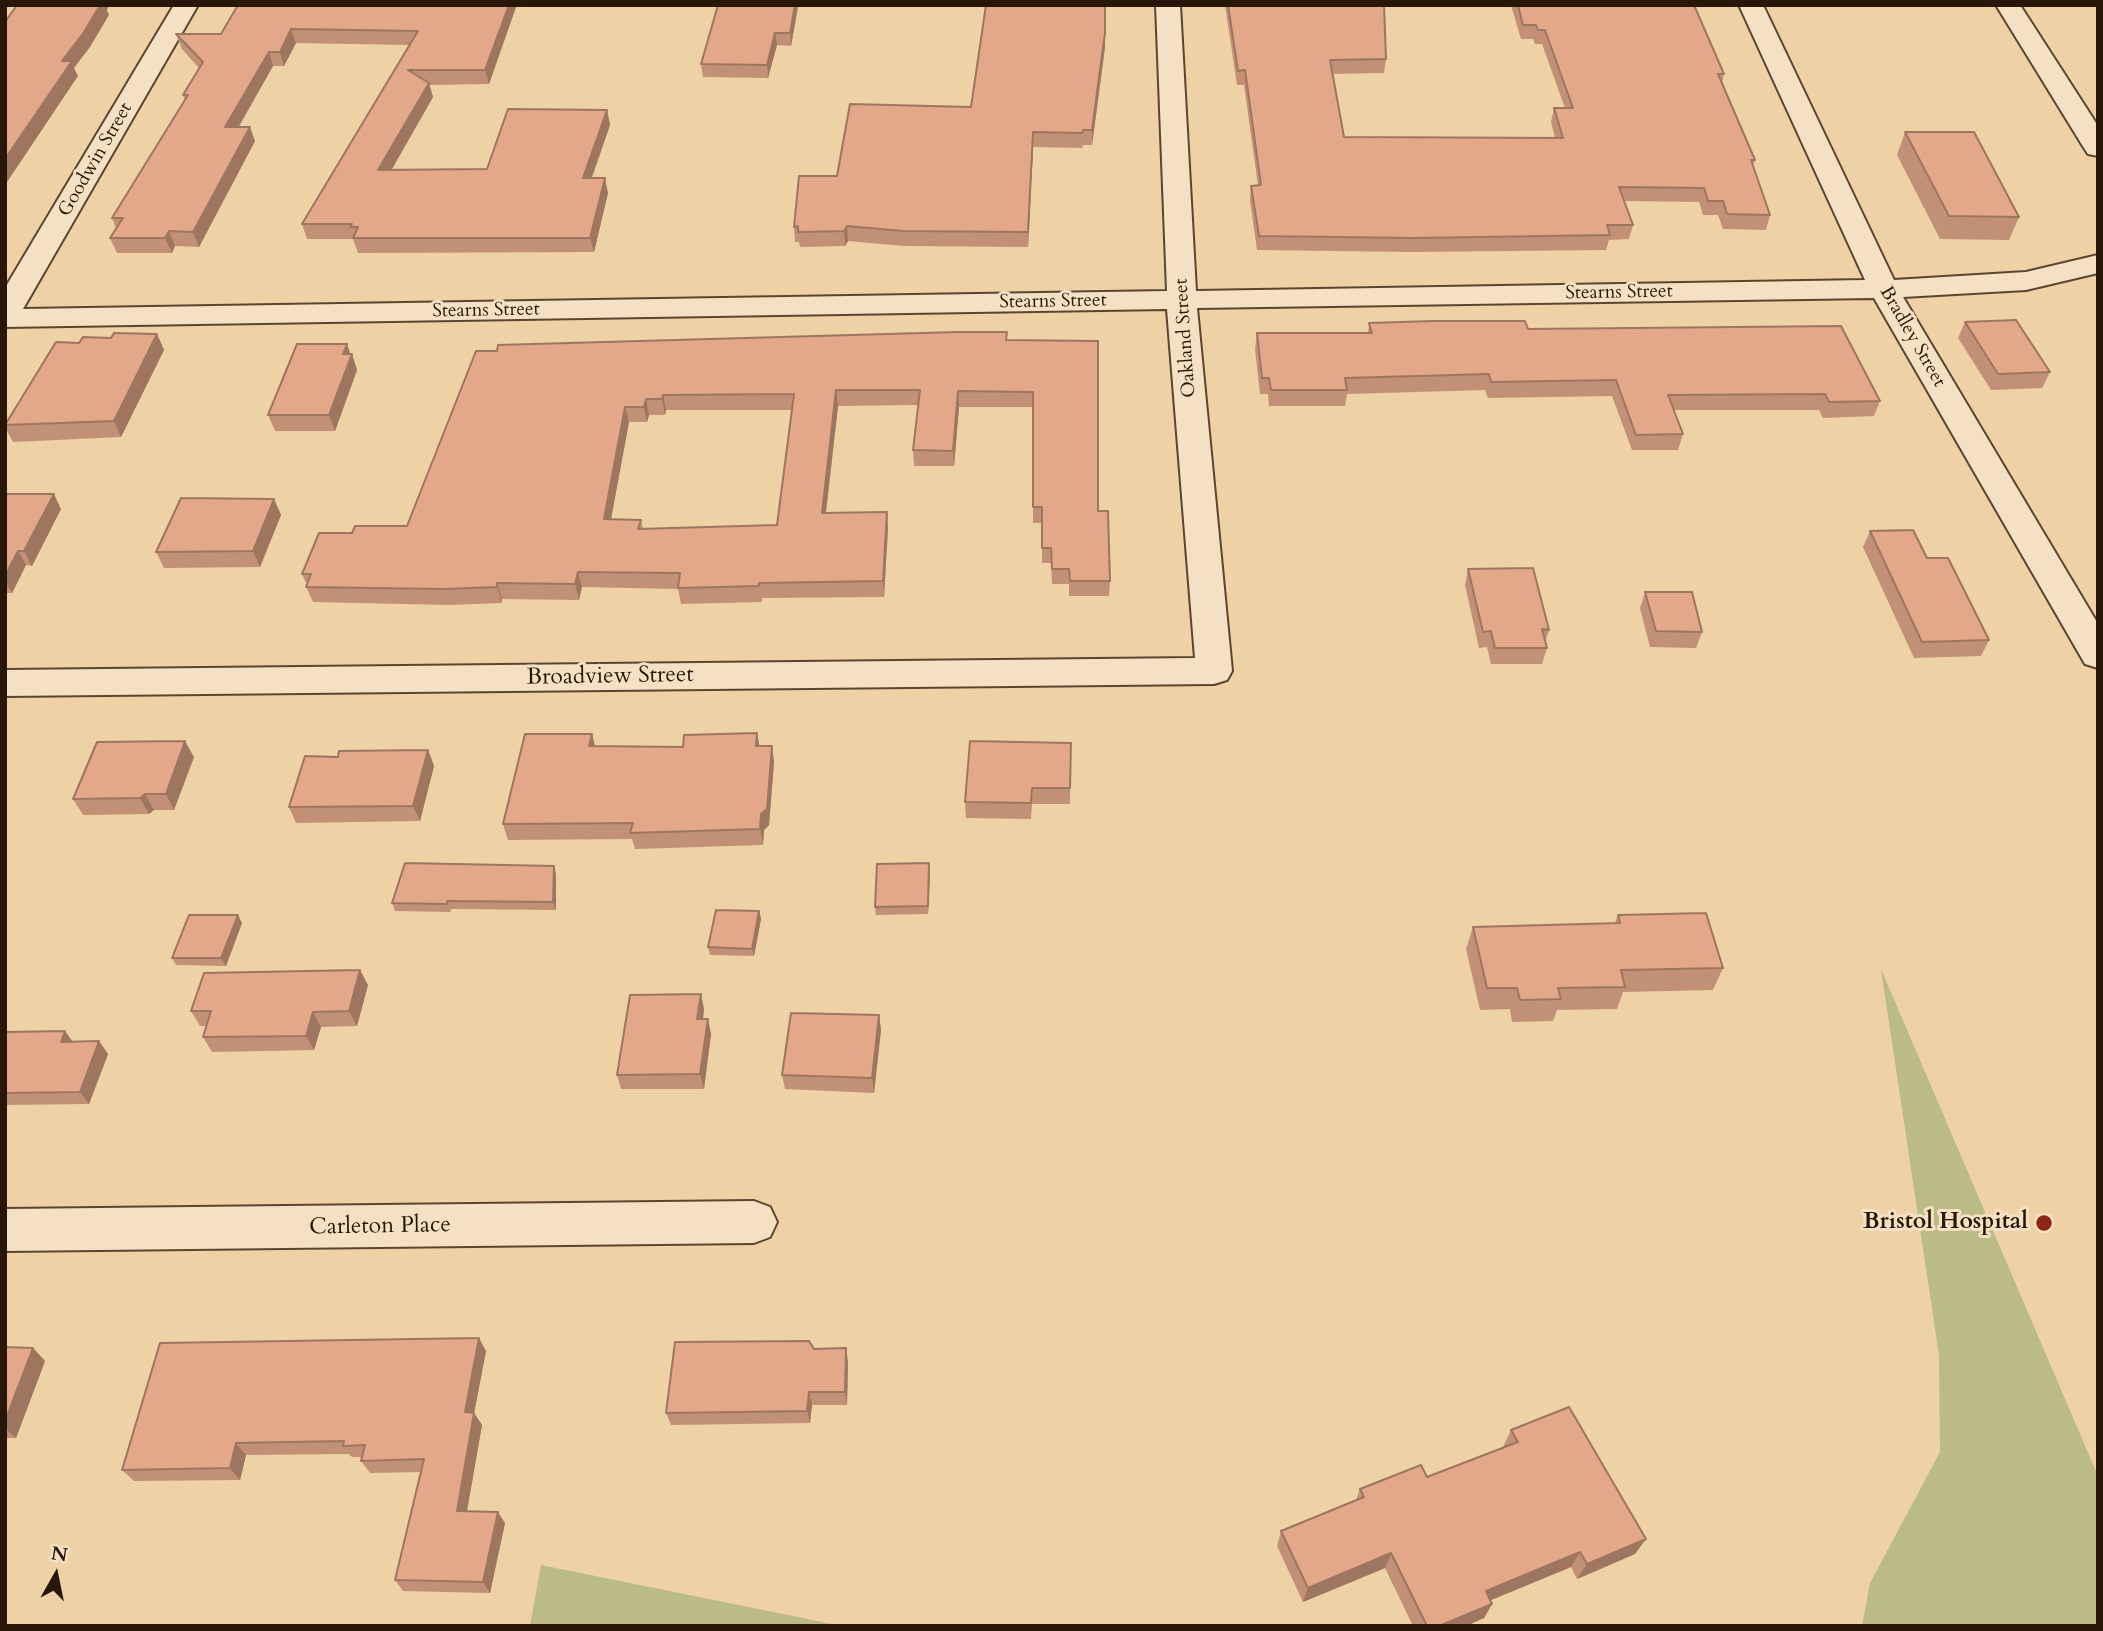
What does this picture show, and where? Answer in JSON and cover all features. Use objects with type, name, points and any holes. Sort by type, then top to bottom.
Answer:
[{"type":"street","name":"Goodwin Street","points":[[5,316],[186,5]]},
{"type":"street","name":"Oakland Street","points":[[1168,5],[1183,301],[1214,671]]},
{"type":"street","name":"Bradley Street","points":[[1751,5],[1884,289],[2098,655]]},
{"type":"street","points":[[2008,5],[2098,148]]},
{"type":"street","name":"Stearns Street","points":[[5,316],[1884,289],[2026,281],[2098,264]]},
{"type":"street","name":"Broadview Street","points":[[5,683],[1214,671]]},
{"type":"street","name":"Carleton Place","points":[[5,1230],[754,1222]]},
{"type":"green space","points":[[1881,969],[2098,1476],[2098,1626],[1862,1626],[1870,1583],[1940,1452],[1939,1355]]},
{"type":"green space","points":[[541,1565],[842,1626],[530,1626]]},
{"type":"building","points":[[17,5],[100,5],[62,61],[72,61],[5,159],[5,22]]},
{"type":"building","points":[[238,5],[509,5],[485,70],[408,70],[429,83],[378,170],[487,169],[508,109],[607,110],[583,178],[605,178],[590,238],[353,238],[358,227],[350,227],[352,224],[302,224],[418,31],[291,29],[280,52],[269,52],[225,127],[250,127],[193,232],[169,231],[165,238],[110,238],[123,218],[112,218],[188,95],[183,95],[203,62],[176,34],[221,34]]},
{"type":"building","points":[[718,5],[795,5],[790,33],[775,33],[767,65],[701,64]]},
{"type":"building","points":[[986,5],[1105,5],[1105,33],[1092,130],[1083,130],[1082,133],[1033,132],[1028,232],[903,231],[847,226],[844,231],[798,232],[798,226],[794,227],[799,176],[837,176],[850,104],[971,107]]},
{"type":"building","points":[[1228,5],[1384,5],[1386,59],[1330,60],[1344,137],[1563,138],[1554,108],[1573,108],[1545,30],[1538,30],[1536,25],[1523,25],[1518,5],[1694,5],[1724,74],[1718,74],[1755,160],[1751,160],[1770,215],[1727,214],[1723,201],[1708,201],[1704,188],[1619,187],[1633,225],[1607,225],[1610,235],[1414,238],[1259,236],[1251,186],[1261,185],[1245,70],[1238,71]]},
{"type":"building","points":[[1905,132],[1974,132],[2019,217],[1949,216]]},
{"type":"building","points":[[2016,320],[2050,372],[1998,374],[1965,322]]},
{"type":"building","points":[[1525,321],[1528,329],[1841,326],[1880,401],[1829,402],[1825,394],[1668,395],[1683,434],[1636,435],[1616,380],[1491,382],[1489,374],[1345,378],[1347,390],[1271,390],[1269,378],[1262,378],[1257,333],[1372,333],[1369,323]]},
{"type":"building","points":[[958,332],[1007,332],[1006,340],[1098,341],[1098,511],[1108,511],[1110,581],[1070,581],[1069,569],[1052,569],[1051,548],[1042,548],[1042,507],[1033,507],[1033,392],[958,391],[953,451],[913,450],[920,390],[836,390],[822,513],[887,512],[883,581],[759,583],[759,586],[678,588],[680,573],[578,572],[575,584],[497,583],[497,587],[444,589],[306,587],[311,574],[302,574],[319,533],[352,533],[355,526],[407,526],[476,351],[497,351],[498,345]],"holes":[[[794,394],[777,525],[638,529],[641,520],[604,519],[625,407],[644,407],[646,399],[662,399],[663,395]]]},
{"type":"building","points":[[114,333],[157,334],[114,421],[5,425],[56,342],[79,343],[83,337],[111,338]]},
{"type":"building","points":[[297,344],[347,344],[343,354],[352,354],[329,415],[268,415]]},
{"type":"building","points":[[7,494],[54,494],[24,551],[18,551],[5,576],[5,498]]},
{"type":"building","points":[[181,498],[274,499],[253,551],[156,552]]},
{"type":"building","points":[[1913,530],[1927,558],[1948,558],[1989,640],[1922,642],[1870,531]]},
{"type":"building","points":[[1533,568],[1549,630],[1542,629],[1547,648],[1495,648],[1491,631],[1483,632],[1468,569]]},
{"type":"building","points":[[1645,592],[1692,592],[1702,632],[1656,631]]},
{"type":"building","points":[[757,733],[756,746],[772,746],[767,809],[761,814],[760,829],[630,833],[633,823],[503,824],[525,734],[592,734],[589,746],[683,747],[684,735]]},
{"type":"building","points":[[185,741],[166,794],[145,794],[140,798],[73,799],[97,742]]},
{"type":"building","points":[[970,741],[1071,743],[1070,788],[1032,788],[1031,803],[965,802]]},
{"type":"building","points":[[428,750],[413,806],[289,807],[305,756],[338,757],[339,751]]},
{"type":"building","points":[[405,863],[554,866],[553,902],[392,903]]},
{"type":"building","points":[[929,863],[928,906],[875,907],[877,864]]},
{"type":"building","points":[[716,910],[759,911],[752,949],[708,947]]},
{"type":"building","points":[[1706,913],[1723,968],[1621,970],[1625,987],[1558,988],[1561,999],[1520,1000],[1517,988],[1487,988],[1473,927],[1620,923],[1618,915]]},
{"type":"building","points":[[189,915],[238,915],[221,958],[172,958]]},
{"type":"building","points":[[360,970],[349,1011],[313,1012],[306,1036],[203,1037],[211,1011],[191,1011],[204,973]]},
{"type":"building","points":[[701,994],[697,1019],[708,1019],[700,1074],[617,1075],[630,995]]},
{"type":"building","points":[[791,1013],[879,1015],[872,1078],[782,1075]]},
{"type":"building","points":[[65,1031],[61,1042],[99,1041],[80,1092],[5,1093],[5,1032]]},
{"type":"building","points":[[479,1338],[465,1412],[474,1413],[457,1511],[498,1512],[483,1582],[395,1580],[424,1459],[361,1461],[365,1445],[343,1446],[344,1441],[236,1443],[230,1468],[122,1470],[160,1343]]},
{"type":"building","points":[[809,1341],[814,1349],[846,1348],[845,1392],[809,1392],[807,1411],[666,1413],[675,1342]]},
{"type":"building","points":[[5,1347],[33,1348],[5,1421]]},
{"type":"building","points":[[1569,1407],[1646,1539],[1587,1564],[1580,1552],[1486,1591],[1492,1604],[1439,1626],[1427,1626],[1391,1553],[1308,1588],[1281,1531],[1364,1497],[1360,1489],[1421,1465],[1427,1477],[1518,1442],[1511,1430]]},
{"type":"place","name":"Bristol Hospital","points":[[2044,1223]]}]
